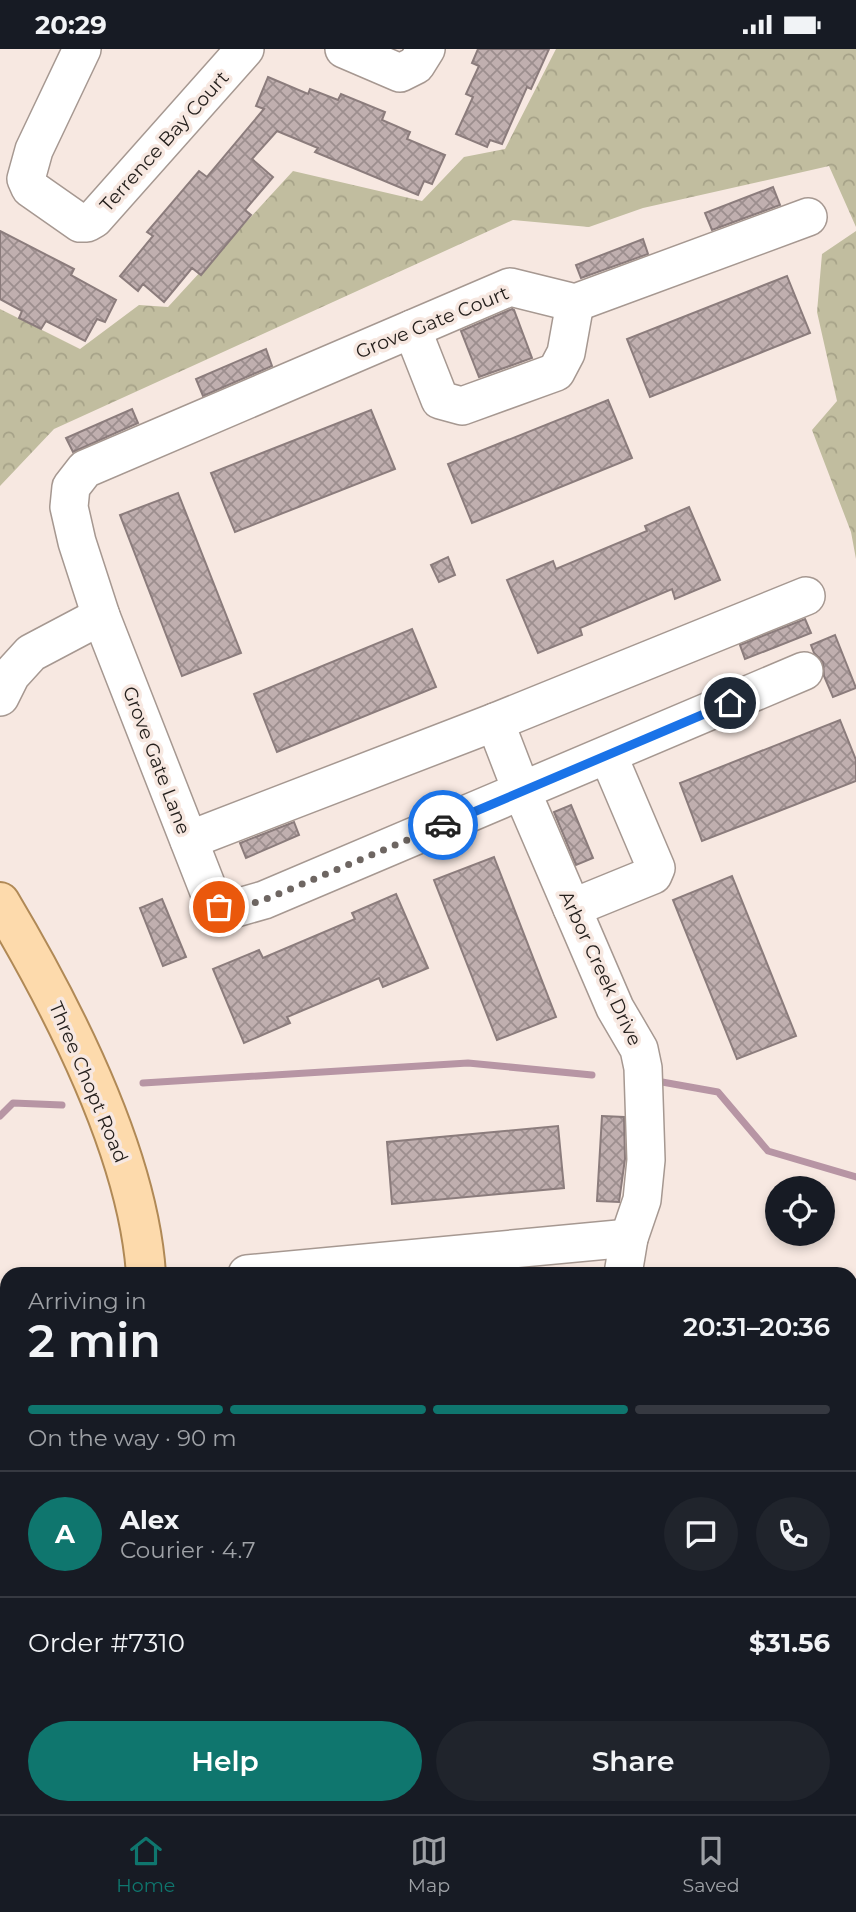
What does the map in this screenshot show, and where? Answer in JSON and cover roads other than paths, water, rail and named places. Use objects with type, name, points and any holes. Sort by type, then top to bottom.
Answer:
[{"type":"main road","name":"Three Chopt Road","points":[[0,902],[38,966],[108,1121],[126,1170],[145,1251],[146,1267]]},
{"type":"street","name":"Terrence Bay Court","points":[[82,49],[34,150],[26,180],[30,188],[80,223],[94,219],[245,49]]},
{"type":"street","points":[[344,49],[400,73],[416,65],[426,49]]},
{"type":"street","points":[[412,329],[440,400],[462,407],[556,372],[566,353],[575,303],[808,216]]},
{"type":"street","name":"Grove Gate Court","points":[[71,487],[85,468],[510,287],[575,303]]},
{"type":"street","name":"Grove Gate Lane","points":[[71,487],[69,507],[100,616],[212,897],[219,907],[229,910],[264,900],[522,792]]},
{"type":"street","points":[[189,840],[495,722],[806,596]]},
{"type":"street","points":[[0,697],[11,675],[31,653],[100,616]]},
{"type":"street","points":[[522,792],[804,671]]},
{"type":"street","name":"Arbor Creek Drive","points":[[495,722],[522,792],[615,1008],[639,1049],[643,1068],[646,1160],[642,1200],[629,1238],[624,1267]]},
{"type":"street","points":[[572,908],[653,875],[656,868],[608,755]]},
{"type":"street","points":[[328,1267],[629,1238]]},
{"type":"waterway","points":[[143,1083],[468,1063],[592,1075]]},
{"type":"waterway","points":[[662,1082],[718,1092],[768,1151],[856,1177]]},
{"type":"waterway","points":[[0,1116],[13,1103],[62,1105]]}]
